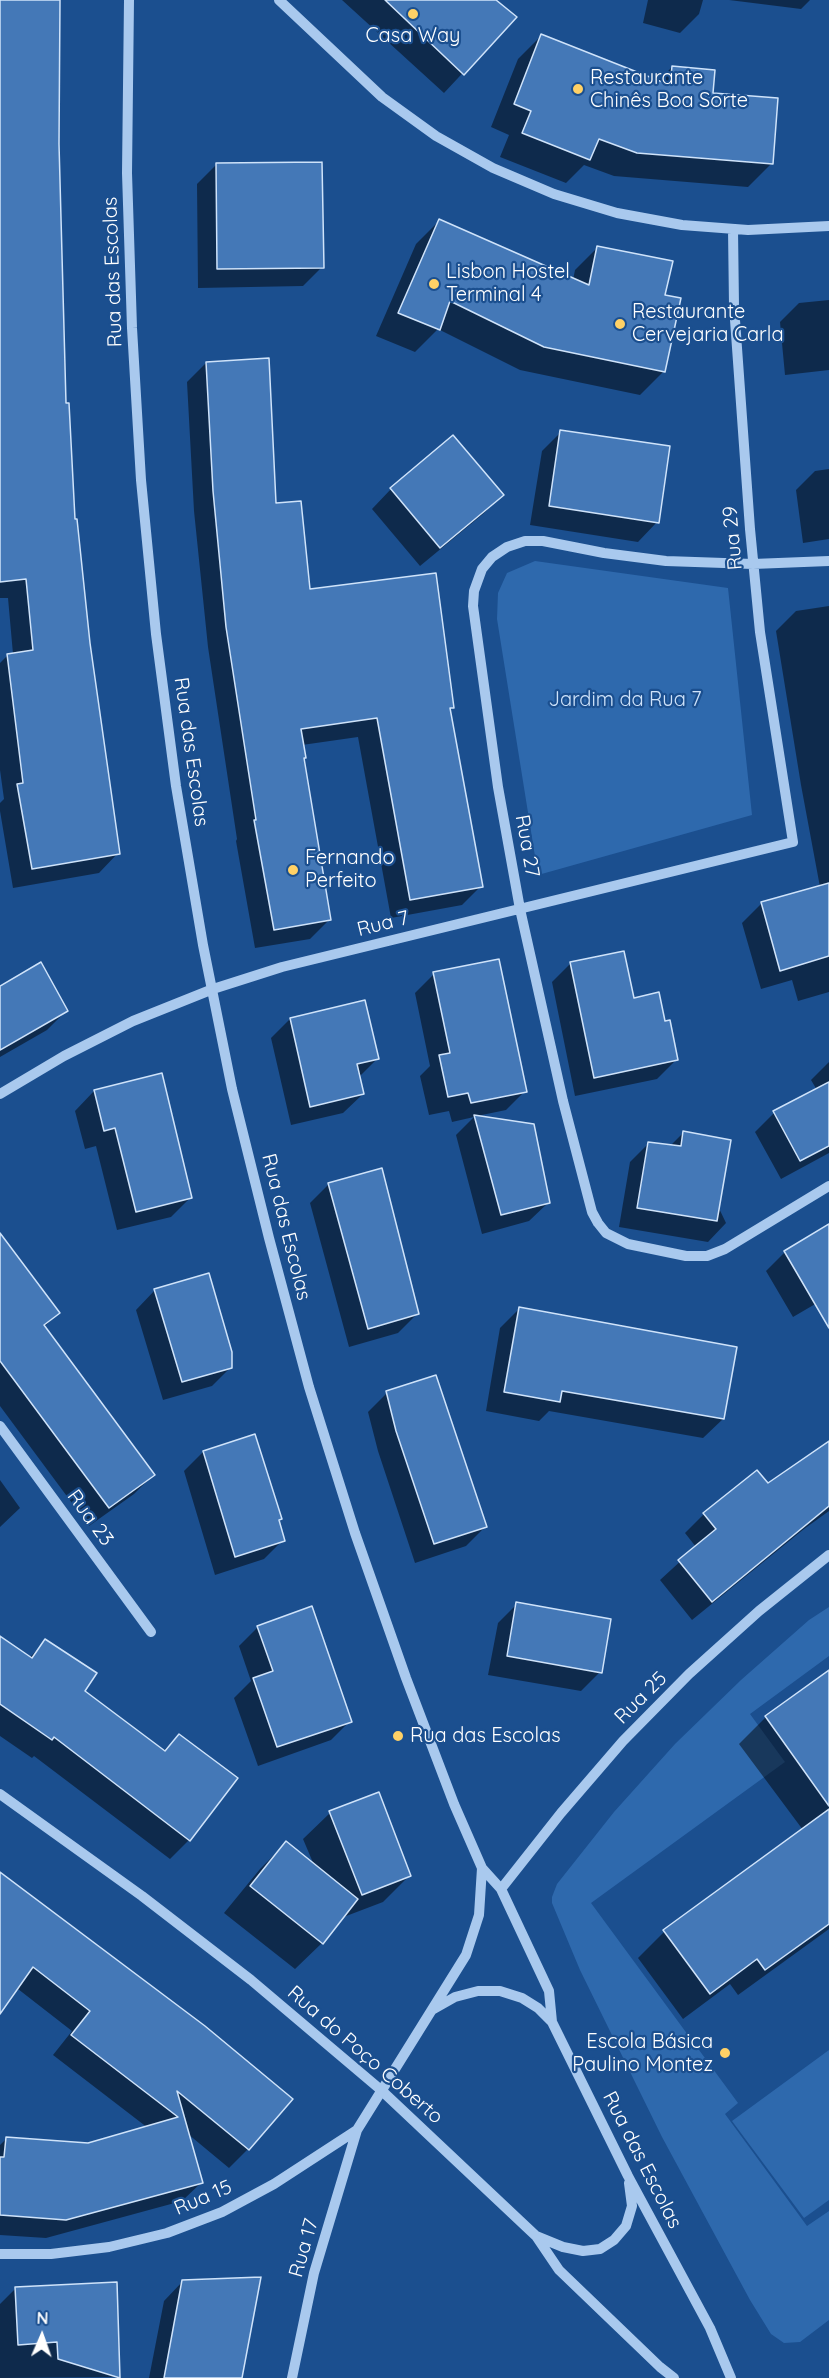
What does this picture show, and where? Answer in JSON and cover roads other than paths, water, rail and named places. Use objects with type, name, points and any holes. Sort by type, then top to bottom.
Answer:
[{"type":"street","name":"Rua das Escolas","points":[[129,0],[127,173],[132,328],[141,480],[156,634],[176,786],[213,989],[232,1089],[266,1226],[309,1387],[355,1533],[396,1651],[454,1804],[482,1868],[501,1889],[549,1991],[552,2022],[628,2176],[710,2328],[731,2378]]},
{"type":"street","points":[[279,0],[382,97],[436,136],[493,168],[554,194],[617,213],[682,225],[748,230],[829,225]]},
{"type":"street","name":"Rua 29","points":[[733,229],[734,306],[753,564],[760,632],[793,842]]},
{"type":"street","name":"Rua 27","points":[[829,561],[753,564],[666,561],[604,553],[543,541],[525,541],[507,547],[492,557],[482,569],[474,591],[473,606],[496,775],[520,909],[560,1090],[592,1212],[606,1233],[628,1244],[686,1256],[707,1256],[725,1248],[829,1186]]},
{"type":"street","name":"Rua 7","points":[[0,1094],[64,1056],[133,1021],[213,989],[282,967],[793,842]]},
{"type":"street","name":"Rua 23","points":[[0,1426],[151,1632]]},
{"type":"street","name":"Rua 25","points":[[501,1889],[561,1813],[623,1741],[689,1674],[750,1619],[829,1555]]},
{"type":"street","name":"Rua do Poço Coberto","points":[[0,1794],[142,1896],[250,1980],[381,2090],[536,2236],[559,2270],[674,2378]]},
{"type":"street","name":"Rua 15","points":[[0,2254],[51,2254],[98,2248],[167,2233],[222,2212],[274,2184],[357,2130],[466,1955],[473,1938],[480,1905],[482,1868]]},
{"type":"street","points":[[429,2012],[455,1997],[478,1991],[500,1991],[522,1998],[538,2008],[552,2022]]},
{"type":"street","name":"Rua 17","points":[[291,2378],[314,2273],[357,2130]]},
{"type":"street","points":[[536,2236],[563,2247],[583,2251],[600,2249],[607,2245],[626,2226],[632,2206],[628,2176]]},
{"type":"place","name":"Casa Way","points":[[413,14]]},
{"type":"place","name":"Restaurante Chinês Boa Sorte","points":[[578,89]]},
{"type":"place","name":"Lisbon Hostel Terminal 4","points":[[434,284]]},
{"type":"place","name":"Restaurante Cervejaria Carla","points":[[620,324]]},
{"type":"place","name":"Fernando Perfeito","points":[[293,870]]},
{"type":"place","name":"Rua das Escolas","points":[[398,1736]]},
{"type":"place","name":"Escola Básica Paulino Montez","points":[[725,2053]]},
{"type":"park label","name":"Jardim da Rua 7","points":[[625,700]]}]
